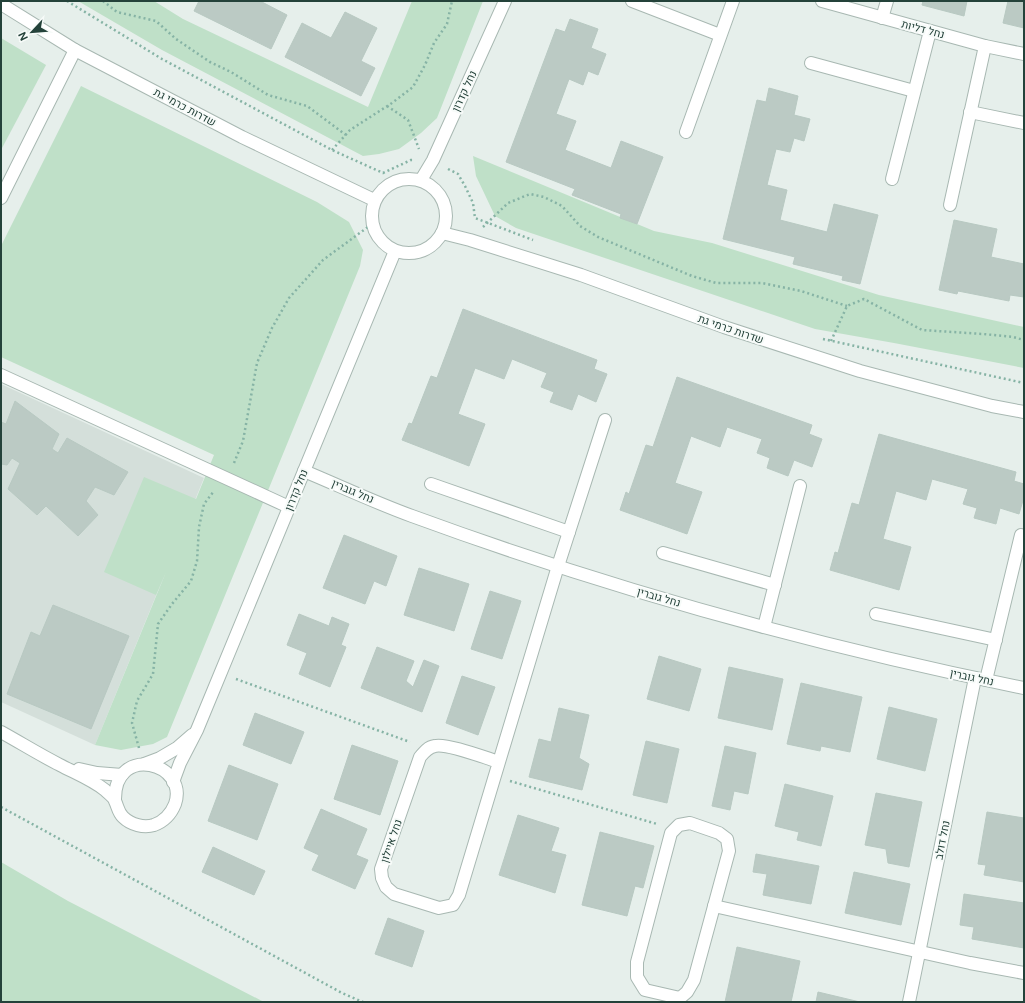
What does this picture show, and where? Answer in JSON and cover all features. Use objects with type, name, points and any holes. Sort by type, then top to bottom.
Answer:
[{"type":"street","name":"נחל קדרון","points":[[421,180],[433,160],[505,1]]},
{"type":"street","points":[[632,1],[720,36]]},
{"type":"street","points":[[686,132],[733,1]]},
{"type":"street","name":"נחל דליות","points":[[822,1],[985,46],[1024,54]]},
{"type":"street","points":[[882,18],[887,1]]},
{"type":"street","name":"שדרות כרמי גת","points":[[1,4],[75,50],[242,137],[374,200]]},
{"type":"street","points":[[892,179],[930,31]]},
{"type":"street","points":[[950,205],[985,46]]},
{"type":"street","points":[[1,198],[75,50]]},
{"type":"street","points":[[811,63],[914,91]]},
{"type":"street","points":[[970,112],[1024,123]]},
{"type":"street","points":[[410,178],[421,180],[431,185],[438,192],[444,202],[446,223],[436,242],[427,249],[417,253],[395,251],[385,244],[377,235],[372,224],[371,212],[374,200],[381,191],[394,181],[410,178]]},
{"type":"street","name":"שדרות כרמי גת","points":[[442,233],[470,240],[581,275],[724,327],[860,371],[992,406],[1024,412]]},
{"type":"street","name":"נחל קדרון","points":[[173,782],[197,730],[395,251]]},
{"type":"street","points":[[1,375],[289,507]]},
{"type":"street","name":"נחל איילון","points":[[427,748],[420,757],[381,869],[382,878],[386,887],[394,894],[439,908],[453,905],[459,895],[558,566],[605,420]]},
{"type":"street","name":"נחל גוברין","points":[[304,471],[410,515],[515,552],[623,587],[842,648],[1024,688]]},
{"type":"street","points":[[431,484],[569,532]]},
{"type":"street","points":[[764,627],[800,486]]},
{"type":"street","name":"נחל דולב","points":[[909,1002],[980,679],[996,640],[1021,535]]},
{"type":"street","points":[[663,553],[775,585]]},
{"type":"street","points":[[876,614],[996,640]]},
{"type":"street","name":"נחל קדרון","points":[[144,764],[160,758],[177,748],[197,730]]},
{"type":"street","points":[[1,732],[91,780],[115,799]]},
{"type":"street","points":[[427,748],[436,745],[450,747],[499,762]]},
{"type":"street","points":[[59,764],[97,773],[122,775]]},
{"type":"street","points":[[144,764],[153,765],[168,774],[176,791],[176,800],[173,810],[167,818],[150,826],[140,826],[123,817],[118,809],[115,799],[117,783],[122,775],[135,766],[144,764]]},
{"type":"street","points":[[690,823],[719,833],[727,839],[729,851],[694,980],[687,992],[680,998],[645,990],[637,977],[637,962],[671,832],[675,829],[678,825],[690,823]]},
{"type":"street","points":[[714,906],[1024,973]]},
{"type":"path","points":[[67,1],[162,59],[332,150],[350,130],[413,87],[426,64],[434,43],[447,24],[452,1]]},
{"type":"path","points":[[103,1],[117,12],[156,21],[176,39],[210,62],[231,72],[268,95],[307,106],[346,135]]},
{"type":"path","points":[[387,106],[408,120],[420,152]]},
{"type":"path","points":[[470,240],[508,203],[530,194],[544,197],[562,206],[580,226],[598,237],[692,276],[716,283],[762,283],[801,291],[847,306],[864,299],[922,330],[983,334],[1013,337],[1024,340]]},
{"type":"path","points":[[488,222],[539,242]]},
{"type":"path","points":[[823,359],[847,306]]},
{"type":"path","points":[[821,339],[1024,383]]},
{"type":"path","points":[[220,673],[427,748]]},
{"type":"path","points":[[495,777],[675,829]]},
{"type":"path","points":[[1,807],[342,992],[364,1002]]},
{"type":"shaded area","points":[[1,384],[204,478],[95,745],[1,702]]},
{"type":"green space","points":[[78,1],[154,1],[183,19],[368,107],[412,1],[483,1],[437,118],[421,133],[399,149],[363,156],[162,50]]},
{"type":"green space","points":[[1,38],[46,65],[1,150]]},
{"type":"green space","points":[[81,86],[317,202],[349,222],[363,250],[360,266],[167,737],[153,744],[121,750],[95,745],[166,572],[156,595],[104,572],[144,477],[196,499],[214,455],[1,357],[1,246]]},
{"type":"green space","points":[[473,156],[654,231],[712,243],[879,295],[1024,327],[1024,368],[815,329],[516,228],[495,216],[476,176]]},
{"type":"green space","points":[[1,862],[68,901],[264,1002],[1,1002]]},
{"type":"building","points":[[199,1],[260,1],[287,15],[271,49],[194,11]]},
{"type":"building","points":[[923,1],[967,1],[964,16],[922,5]]},
{"type":"building","points":[[1008,1],[1024,1],[1024,28],[1003,23]]},
{"type":"building","points":[[345,12],[377,28],[361,61],[375,68],[361,96],[285,57],[302,23],[331,38]]},
{"type":"building","points":[[570,19],[598,29],[591,48],[606,54],[598,75],[588,71],[583,85],[569,79],[556,114],[576,121],[565,150],[611,168],[621,141],[663,157],[637,224],[620,218],[621,214],[572,195],[575,189],[506,162],[556,29],[565,32]]},
{"type":"building","points":[[769,88],[798,96],[794,115],[810,119],[804,141],[794,138],[790,152],[776,149],[767,185],[787,190],[780,220],[827,232],[834,204],[878,215],[860,284],[842,280],[843,276],[793,264],[795,257],[723,239],[757,100],[766,102]]},
{"type":"building","points":[[954,220],[997,229],[991,257],[1024,264],[1024,297],[1010,295],[1009,301],[958,291],[957,294],[939,290]]},
{"type":"building","points":[[463,309],[597,360],[594,369],[607,374],[596,402],[578,394],[572,410],[550,402],[554,392],[541,387],[547,373],[512,359],[504,379],[475,368],[458,414],[485,424],[469,466],[402,440],[409,423],[412,424],[431,376],[437,378]]},
{"type":"building","points":[[677,377],[812,425],[809,434],[822,439],[812,467],[794,460],[788,476],[767,468],[770,458],[757,453],[762,439],[727,427],[720,447],[691,436],[675,483],[702,492],[687,534],[620,510],[626,492],[629,494],[646,445],[653,447]]},
{"type":"building","points":[[15,401],[59,434],[52,449],[58,453],[67,438],[128,472],[114,495],[95,487],[86,501],[98,515],[78,536],[46,506],[37,515],[8,489],[20,463],[12,458],[7,465],[1,464],[1,422],[6,424]]},
{"type":"building","points":[[879,434],[1016,472],[1014,481],[1024,484],[1024,497],[1019,514],[1000,508],[996,524],[974,518],[977,508],[963,504],[968,489],[932,479],[926,500],[896,491],[883,539],[911,547],[899,590],[830,570],[835,552],[838,553],[852,503],[859,505]]},
{"type":"building","points":[[344,535],[397,556],[386,586],[374,581],[365,604],[323,588]]},
{"type":"building","points":[[419,568],[469,584],[454,631],[404,615]]},
{"type":"building","points":[[490,591],[521,601],[502,659],[471,649]]},
{"type":"building","points":[[53,605],[129,636],[91,729],[7,694],[31,632],[40,636]]},
{"type":"building","points":[[299,614],[329,626],[332,617],[349,624],[341,645],[346,647],[330,687],[299,674],[307,653],[287,645]]},
{"type":"building","points":[[377,647],[414,661],[406,681],[413,687],[424,660],[439,666],[422,712],[361,688]]},
{"type":"building","points":[[659,656],[701,669],[689,711],[647,699]]},
{"type":"building","points":[[729,667],[783,679],[772,730],[718,718]]},
{"type":"building","points":[[462,676],[495,687],[478,735],[446,723]]},
{"type":"building","points":[[801,683],[862,697],[850,752],[821,746],[820,751],[787,744]]},
{"type":"building","points":[[889,707],[937,719],[925,771],[877,759]]},
{"type":"building","points":[[559,708],[589,715],[579,758],[589,764],[582,790],[529,777],[539,739],[551,742]]},
{"type":"building","points":[[255,713],[304,732],[291,764],[243,745]]},
{"type":"building","points":[[646,741],[679,749],[667,803],[633,795]]},
{"type":"building","points":[[352,745],[398,761],[380,815],[334,799]]},
{"type":"building","points":[[725,746],[756,753],[748,794],[734,791],[730,810],[712,806]]},
{"type":"building","points":[[229,765],[278,784],[257,840],[208,821]]},
{"type":"building","points":[[785,784],[833,796],[821,846],[797,840],[799,832],[775,826]]},
{"type":"building","points":[[876,793],[922,802],[909,867],[888,863],[886,849],[865,845]]},
{"type":"building","points":[[321,809],[367,829],[356,855],[368,860],[355,889],[312,870],[319,855],[304,848]]},
{"type":"building","points":[[987,812],[1024,818],[1024,882],[984,875],[986,865],[978,864]]},
{"type":"building","points":[[518,815],[559,828],[551,851],[566,855],[555,893],[499,875]]},
{"type":"building","points":[[600,832],[654,846],[643,888],[635,886],[627,916],[582,905]]},
{"type":"building","points":[[213,847],[265,871],[254,895],[202,872]]},
{"type":"building","points":[[756,854],[819,866],[811,904],[763,895],[767,874],[753,872]]},
{"type":"building","points":[[854,872],[910,884],[901,925],[845,913]]},
{"type":"building","points":[[964,894],[1024,903],[1024,948],[972,939],[974,927],[960,925]]},
{"type":"building","points":[[388,918],[424,931],[412,967],[375,954]]},
{"type":"building","points":[[737,947],[800,961],[791,1002],[725,1002]]},
{"type":"building","points":[[818,992],[860,1002],[816,1002]]}]
